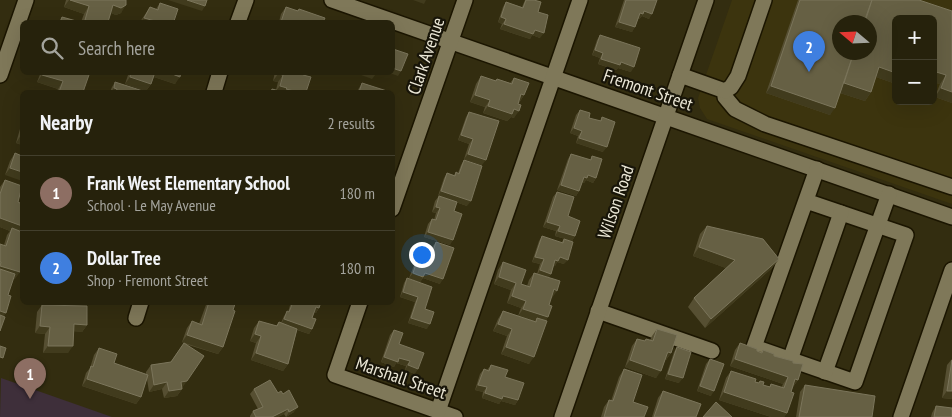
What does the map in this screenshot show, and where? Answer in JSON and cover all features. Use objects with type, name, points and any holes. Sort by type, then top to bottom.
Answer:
[{"type":"street","points":[[0,75],[26,0]]},
{"type":"street","points":[[239,20],[246,0]]},
{"type":"street","name":"Fremont Street","points":[[332,0],[390,20]]},
{"type":"street","name":"Clark Avenue","points":[[395,200],[465,0]]},
{"type":"street","points":[[438,411],[580,0]]},
{"type":"street","name":"Wilson Road","points":[[562,417],[706,0]]},
{"type":"street","points":[[725,92],[731,87],[738,76],[764,0]]},
{"type":"street","name":"Fremont Street","points":[[395,22],[952,216]]},
{"type":"street","points":[[215,90],[219,75]]},
{"type":"street","points":[[680,75],[725,92]]},
{"type":"street","points":[[725,92],[725,98],[735,109],[765,124],[952,186]]},
{"type":"street","points":[[806,201],[906,235],[855,382],[754,347],[817,169]]},
{"type":"street","points":[[825,372],[889,194]]},
{"type":"street","points":[[790,360],[841,213]]},
{"type":"street","points":[[901,417],[952,270]]},
{"type":"street","points":[[136,318],[140,305]]},
{"type":"street","name":"Marshall Street","points":[[359,305],[335,375],[455,417]]},
{"type":"street","points":[[598,311],[712,351]]},
{"type":"shaded area","points":[[732,0],[952,0],[952,204],[707,119],[700,108],[698,98]]},
{"type":"shaded area","points":[[1,378],[112,417],[0,417]]},
{"type":"building","points":[[70,0],[126,0],[126,5],[121,8],[113,5],[109,20],[85,20],[89,6]]},
{"type":"building","points":[[187,0],[207,0],[205,6]]},
{"type":"building","points":[[526,0],[541,2],[538,12],[548,15],[544,33],[535,30],[533,34],[504,24],[506,19],[501,17],[506,2],[523,8]]},
{"type":"building","points":[[626,0],[657,0],[652,14],[644,11],[643,14],[640,13],[635,27],[619,22]]},
{"type":"building","points":[[800,0],[872,0],[867,15],[832,15],[832,60],[851,60],[835,108],[771,86]]},
{"type":"building","points":[[872,0],[919,0],[952,11],[952,92],[941,88],[946,75],[937,72],[937,15],[892,15],[892,72],[879,67],[871,92],[844,83],[851,60],[877,60],[877,15],[867,15]]},
{"type":"building","points":[[160,3],[178,9],[174,20],[151,20],[144,18],[150,7],[158,10]]},
{"type":"building","points":[[286,7],[298,11],[299,9],[325,18],[324,20],[282,20]]},
{"type":"building","points":[[62,17],[73,20],[61,20]]},
{"type":"building","points":[[600,35],[640,48],[634,67],[621,62],[620,65],[601,59],[603,53],[595,50]]},
{"type":"building","points":[[395,50],[408,54],[401,71],[395,69]]},
{"type":"building","points":[[42,75],[89,75],[84,90],[60,90],[63,81]]},
{"type":"building","points":[[130,75],[154,75],[151,84],[130,77]]},
{"type":"building","points":[[283,75],[311,77],[307,90],[290,90],[280,86]]},
{"type":"building","points":[[481,76],[512,84],[514,78],[529,83],[524,95],[521,94],[518,104],[521,105],[519,111],[514,109],[512,114],[488,106],[490,100],[475,95]]},
{"type":"building","points":[[115,82],[140,90],[117,90],[114,88]]},
{"type":"building","points":[[362,83],[384,90],[360,90]]},
{"type":"building","points":[[580,110],[590,113],[589,118],[601,121],[602,117],[615,122],[607,147],[579,138],[582,131],[574,128]]},
{"type":"building","points":[[469,112],[499,121],[486,160],[468,154],[473,139],[461,135]]},
{"type":"building","points":[[15,153],[20,155],[20,171],[10,168]]},
{"type":"building","points":[[571,154],[591,160],[592,156],[602,159],[596,178],[588,175],[587,178],[584,177],[579,191],[561,185]]},
{"type":"building","points":[[464,160],[482,166],[471,201],[441,191],[447,173],[455,176],[456,172],[459,174]]},
{"type":"building","points":[[5,180],[20,185],[18,202],[20,203],[20,225],[0,218],[0,194]]},
{"type":"building","points":[[557,192],[574,197],[568,216],[580,221],[575,236],[558,231],[560,226],[547,222]]},
{"type":"building","points":[[439,196],[457,202],[454,211],[462,214],[453,240],[428,232],[432,219],[436,220],[440,208],[436,207]]},
{"type":"building","points":[[707,226],[763,239],[779,259],[711,319],[694,298],[735,260],[699,247]]},
{"type":"building","points":[[12,228],[20,231],[20,272],[0,266],[0,244],[6,246]]},
{"type":"building","points":[[542,236],[563,243],[564,239],[573,242],[568,260],[560,257],[558,261],[555,260],[551,274],[540,270],[544,259],[535,257]]},
{"type":"building","points":[[436,242],[454,248],[443,279],[425,273],[423,277],[413,273],[419,255],[426,258],[427,255],[431,257]]},
{"type":"building","points":[[503,262],[526,270],[521,284],[530,287],[534,273],[560,281],[557,291],[554,289],[549,305],[552,306],[548,317],[523,309],[526,301],[512,296],[516,283],[499,277]]},
{"type":"building","points":[[0,269],[15,274],[8,295],[11,296],[6,313],[0,311]]},
{"type":"building","points":[[407,278],[432,287],[425,309],[434,312],[430,324],[411,318],[418,297],[403,292]]},
{"type":"building","points":[[42,305],[87,306],[87,325],[74,324],[73,346],[48,346],[50,327],[40,326]]},
{"type":"building","points":[[208,305],[235,305],[233,310],[235,311],[223,347],[187,335],[192,321],[202,325]]},
{"type":"building","points":[[292,305],[320,305],[319,308],[316,307],[312,318],[316,319],[312,329],[284,319],[287,311],[289,312]]},
{"type":"building","points":[[503,311],[536,322],[537,318],[547,321],[534,357],[506,347],[512,329],[498,324]]},
{"type":"building","points":[[0,315],[5,317],[0,331]]},
{"type":"building","points":[[259,321],[277,326],[279,322],[297,329],[288,364],[256,353],[261,336],[255,334]]},
{"type":"building","points":[[657,329],[677,335],[671,353],[668,352],[661,371],[630,360],[637,339],[653,341]]},
{"type":"building","points":[[394,330],[403,333],[399,344],[424,353],[418,369],[408,365],[410,361],[399,358],[398,362],[384,357]]},
{"type":"building","points":[[184,343],[204,356],[187,381],[181,382],[182,389],[169,391],[167,382],[154,385],[151,365],[171,362]]},
{"type":"building","points":[[740,343],[757,349],[757,351],[762,353],[763,350],[774,354],[774,356],[793,361],[793,363],[803,364],[798,380],[795,379],[791,392],[794,393],[787,413],[724,392],[731,371],[756,379],[755,382],[764,382],[763,385],[770,387],[771,384],[784,388],[788,377],[735,359]]},
{"type":"building","points":[[0,346],[6,348],[3,358],[0,357]]},
{"type":"building","points":[[677,347],[691,352],[683,378],[668,374]]},
{"type":"building","points":[[99,348],[117,354],[114,363],[148,375],[141,397],[87,379]]},
{"type":"building","points":[[710,359],[724,364],[714,391],[700,386]]},
{"type":"building","points":[[952,360],[952,391],[947,391]]},
{"type":"building","points":[[491,365],[508,370],[505,377],[524,383],[518,400],[503,396],[502,399],[485,393],[487,387],[478,385],[484,369],[489,371]]},
{"type":"building","points":[[624,369],[642,375],[633,402],[648,407],[644,417],[604,417],[609,400],[613,401]]},
{"type":"building","points":[[270,380],[278,393],[281,391],[283,394],[289,390],[298,407],[289,412],[288,409],[272,417],[256,417],[253,411],[263,407],[254,389]]},
{"type":"building","points":[[805,385],[875,396],[872,417],[799,417]]},
{"type":"building","points":[[663,391],[701,404],[696,417],[654,417]]},
{"type":"building","points":[[716,402],[732,417],[703,417]]},
{"type":"building","points":[[936,406],[952,408],[952,417],[934,417]]},
{"type":"place","name":"Dollar Tree","points":[[809,72]]},
{"type":"place","name":"Frank West Elementary School","points":[[30,399]]}]
